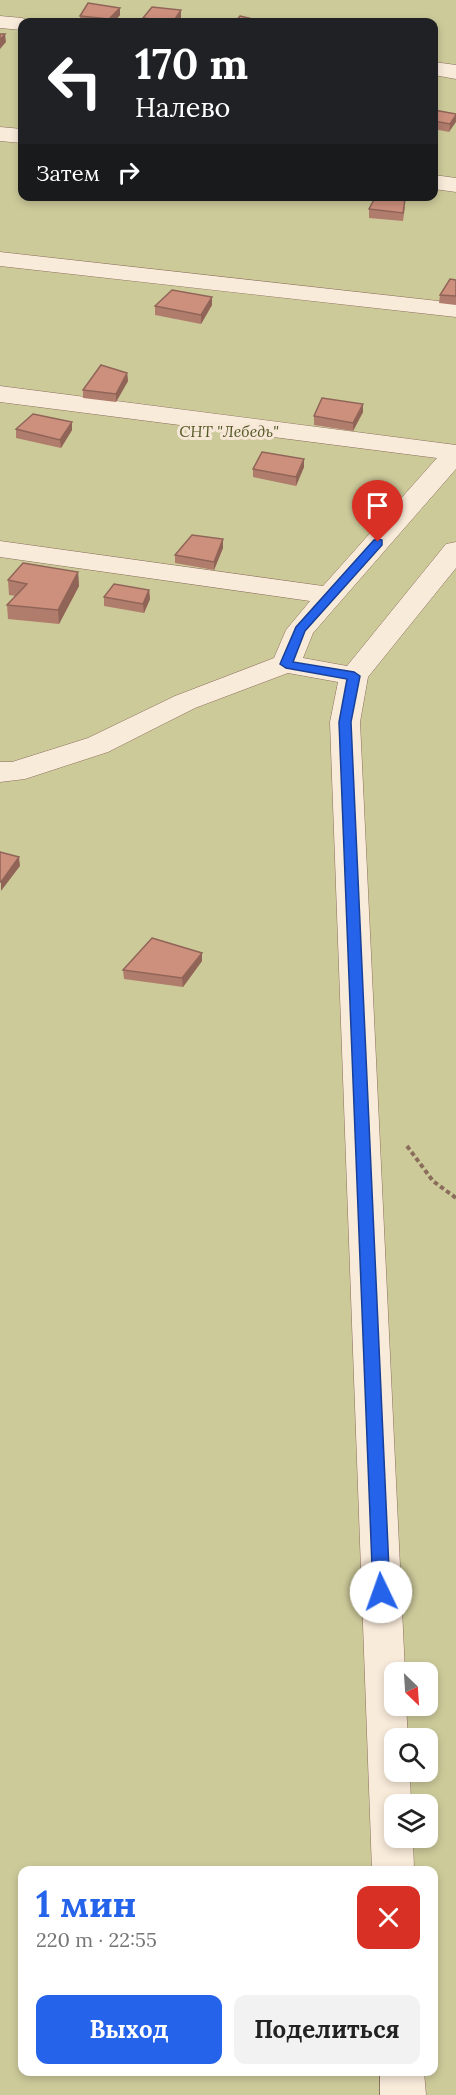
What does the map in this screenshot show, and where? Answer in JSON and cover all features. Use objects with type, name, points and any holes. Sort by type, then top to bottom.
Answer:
[{"type":"street","points":[[0,22],[18,24]]},
{"type":"street","points":[[438,70],[456,72]]},
{"type":"street","points":[[0,134],[18,136]]},
{"type":"street","points":[[438,183],[456,185]]},
{"type":"street","points":[[0,258],[456,310]]},
{"type":"street","points":[[0,394],[456,453]]},
{"type":"street","points":[[286,664],[300,630],[456,453]]},
{"type":"street","points":[[0,549],[331,596]]},
{"type":"street","points":[[393,1866],[345,722],[354,676],[456,550]]},
{"type":"street","points":[[0,772],[14,772],[98,745],[185,702],[286,664],[354,676]]},
{"type":"street","points":[[402,2076],[403,2095]]},
{"type":"green space","name":"СНТ \"Лебедь\"","points":[[0,0],[456,0],[456,2095],[0,2095]]},
{"type":"building","points":[[88,3],[120,8],[110,18],[80,16]]},
{"type":"building","points":[[152,7],[181,10],[176,18],[143,18]]},
{"type":"building","points":[[438,111],[456,114],[450,124],[438,122]]},
{"type":"building","points":[[373,201],[405,201],[403,213],[369,209]]},
{"type":"building","points":[[450,279],[456,280],[456,296],[440,295]]},
{"type":"building","points":[[172,290],[212,297],[201,315],[155,306]]},
{"type":"building","points":[[101,365],[127,373],[116,394],[83,390]]},
{"type":"building","points":[[322,398],[363,404],[353,423],[314,416]]},
{"type":"building","points":[[33,414],[72,422],[60,440],[16,429]]},
{"type":"building","points":[[262,452],[304,459],[296,477],[253,469]]},
{"type":"building","points":[[192,535],[223,539],[214,562],[175,555]]},
{"type":"building","points":[[23,563],[78,572],[58,610],[7,605],[27,584],[8,580]]},
{"type":"building","points":[[114,584],[149,590],[143,604],[104,597]]},
{"type":"building","points":[[0,852],[19,857],[1,882],[0,882]]},
{"type":"building","points":[[152,938],[202,953],[182,978],[123,970]]},
{"type":"route","points":[[378,542],[300,630],[286,664],[354,676],[345,722],[381,1592]]}]
